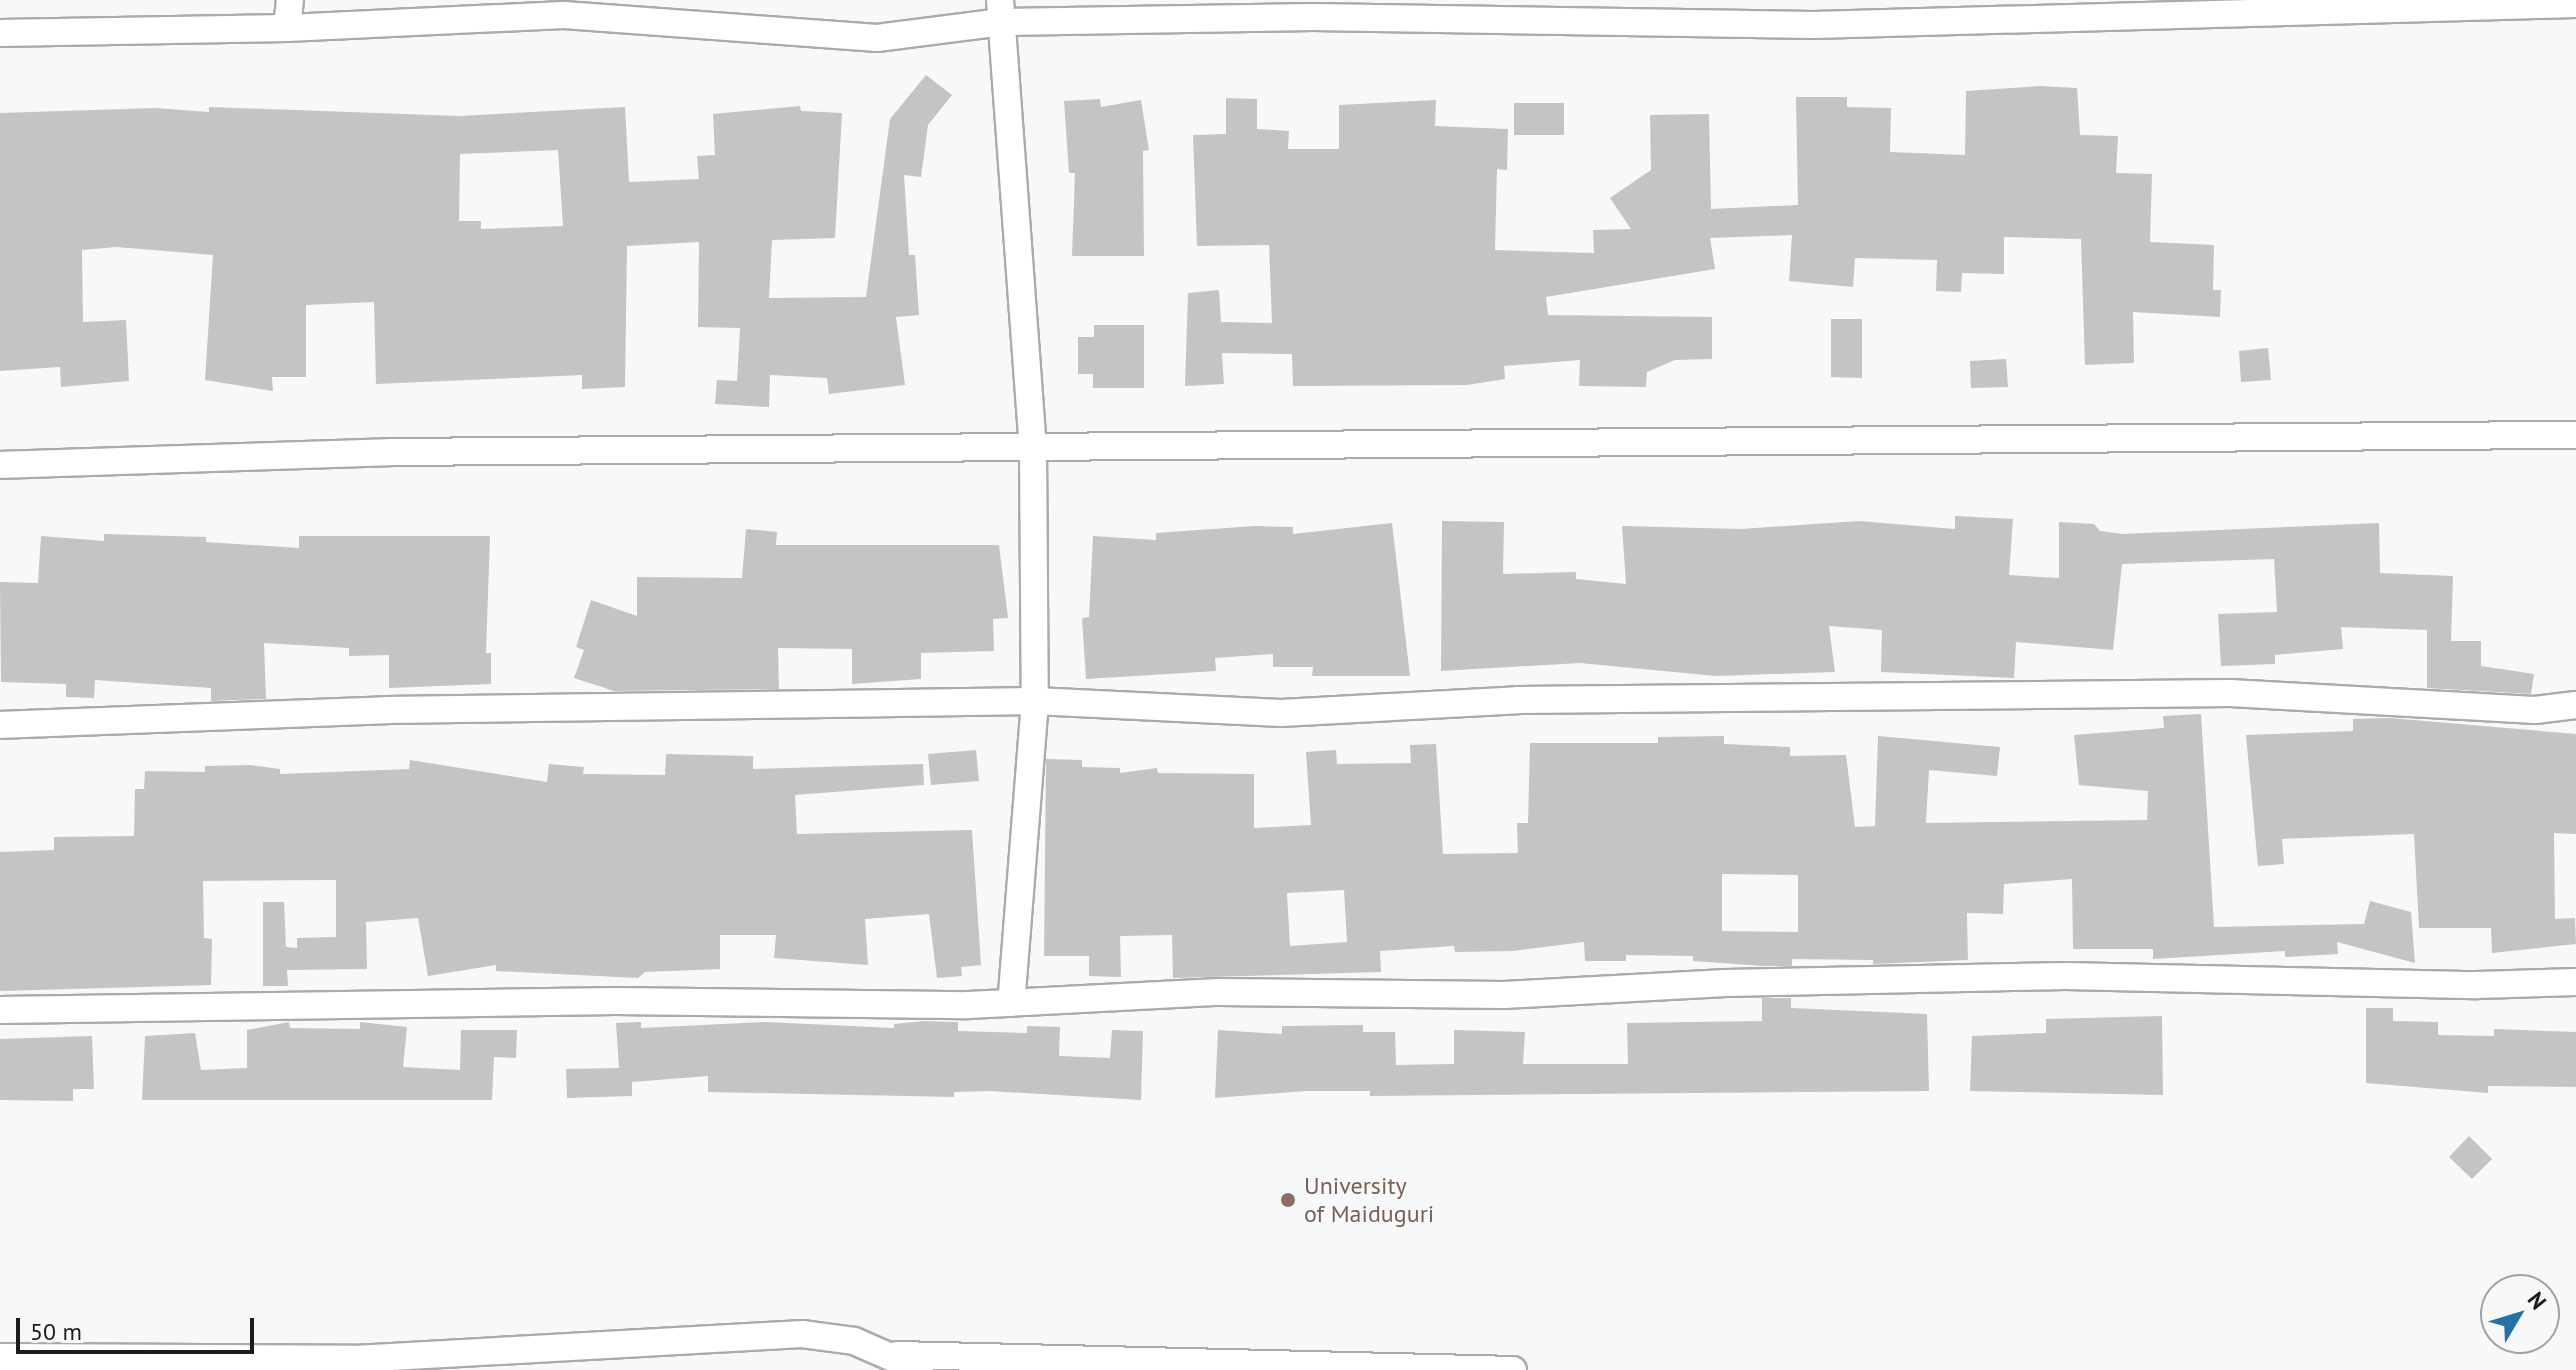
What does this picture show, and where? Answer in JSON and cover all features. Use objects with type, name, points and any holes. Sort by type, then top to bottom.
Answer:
[{"type":"street","points":[[287,28],[290,0]]},
{"type":"street","points":[[0,33],[287,28],[564,15],[877,38],[1001,11],[1313,17],[2576,4]]},
{"type":"street","points":[[1001,11],[1033,446],[1035,701],[1011,1003]]},
{"type":"street","points":[[0,465],[390,452],[2576,435]]},
{"type":"street","points":[[0,725],[386,710],[1035,701],[1281,713],[1518,700],[2230,693],[2535,710],[2576,705]]},
{"type":"street","points":[[0,1010],[616,1001],[1011,1003],[1219,992],[1504,995],[1726,983],[2051,976],[2476,985],[2576,982]]},
{"type":"street","points":[[0,1357],[462,1360],[802,1334],[854,1341],[893,1355],[920,1370]]},
{"type":"street","points":[[893,1355],[1513,1370]]},
{"type":"building","points":[[926,75],[952,95],[928,125],[921,177],[904,175],[909,255],[915,255],[919,315],[896,317],[905,385],[829,394],[827,378],[770,375],[769,407],[715,404],[717,380],[737,381],[740,328],[698,327],[699,242],[627,246],[625,387],[582,389],[582,375],[376,384],[374,302],[306,305],[306,377],[272,377],[273,391],[205,380],[213,255],[116,247],[82,250],[83,322],[126,320],[129,381],[61,387],[60,367],[0,371],[0,113],[156,108],[209,112],[209,107],[459,116],[625,107],[629,182],[699,179],[697,156],[715,155],[713,114],[800,106],[801,111],[842,113],[835,238],[772,240],[769,298],[866,297],[890,119]],"holes":[[[558,150],[563,226],[481,229],[481,221],[459,221],[460,154]]]},
{"type":"building","points":[[2040,86],[2077,88],[2080,135],[2118,136],[2116,173],[2152,174],[2150,242],[2214,245],[2213,290],[2221,290],[2220,317],[2133,312],[2134,363],[2085,365],[2081,239],[2004,237],[2004,274],[1962,273],[1961,292],[1936,291],[1937,260],[1855,258],[1853,287],[1789,281],[1792,235],[1710,238],[1715,269],[1546,297],[1548,315],[1712,317],[1712,359],[1675,360],[1647,372],[1646,387],[1579,386],[1580,360],[1504,366],[1505,379],[1467,385],[1293,386],[1292,354],[1222,353],[1224,384],[1185,386],[1188,293],[1219,290],[1221,322],[1272,323],[1269,245],[1197,246],[1193,135],[1226,134],[1226,98],[1257,99],[1257,129],[1289,131],[1288,149],[1339,149],[1339,105],[1436,100],[1435,126],[1508,129],[1507,170],[1497,169],[1495,250],[1594,253],[1593,230],[1631,229],[1610,198],[1651,170],[1650,115],[1709,114],[1711,209],[1798,205],[1796,97],[1847,97],[1847,107],[1891,108],[1890,152],[1965,155],[1966,91]]},
{"type":"building","points":[[1100,99],[1101,107],[1141,100],[1149,150],[1143,151],[1144,256],[1072,256],[1075,173],[1069,173],[1064,101]]},
{"type":"building","points":[[1514,103],[1564,103],[1564,135],[1514,135]]},
{"type":"building","points":[[1831,319],[1862,319],[1862,378],[1831,377]]},
{"type":"building","points":[[1094,325],[1144,325],[1144,388],[1093,388],[1093,374],[1078,374],[1078,337],[1094,337]]},
{"type":"building","points":[[2268,348],[2271,380],[2241,382],[2239,351]]},
{"type":"building","points":[[2006,359],[2008,387],[1971,388],[1970,361]]},
{"type":"building","points":[[1955,516],[2013,519],[2009,575],[2059,578],[2059,522],[2094,524],[2100,531],[2122,534],[2379,523],[2380,573],[2453,576],[2451,641],[2481,641],[2481,666],[2534,674],[2531,694],[2427,688],[2427,630],[2341,627],[2343,649],[2275,655],[2275,664],[2221,666],[2218,614],[2277,612],[2274,559],[2122,564],[2113,650],[2016,642],[2014,678],[1881,672],[1882,630],[1829,626],[1835,672],[1716,676],[1580,663],[1441,671],[1442,521],[1504,522],[1503,574],[1576,572],[1576,579],[1626,584],[1622,526],[1741,529],[1859,521],[1955,529]]},
{"type":"building","points":[[1392,523],[1410,676],[1312,676],[1313,667],[1273,667],[1273,654],[1215,658],[1216,671],[1086,679],[1082,618],[1089,617],[1093,536],[1156,540],[1156,533],[1255,526],[1293,527],[1293,534]]},
{"type":"building","points":[[746,529],[777,532],[776,545],[999,545],[1008,618],[993,619],[994,651],[921,653],[921,679],[852,684],[852,649],[778,648],[779,689],[614,691],[574,678],[584,650],[576,647],[591,600],[637,616],[637,577],[742,578]]},
{"type":"building","points":[[104,534],[206,537],[206,542],[299,548],[299,536],[490,536],[486,653],[491,653],[491,684],[389,688],[389,655],[349,656],[349,648],[264,643],[266,699],[211,701],[211,688],[95,680],[94,698],[66,697],[66,684],[1,682],[0,582],[38,583],[41,536],[104,541]]},
{"type":"building","points":[[2201,714],[2214,927],[2364,924],[2370,901],[2411,912],[2415,963],[2337,942],[2338,954],[2285,957],[2285,951],[2153,959],[2153,949],[2073,949],[2072,879],[2004,884],[2003,914],[1967,913],[1968,960],[1873,964],[1873,960],[1792,959],[1792,966],[1763,966],[1693,961],[1693,956],[1626,955],[1626,961],[1585,961],[1584,942],[1513,951],[1455,952],[1454,946],[1380,951],[1381,972],[1173,978],[1172,935],[1120,936],[1121,977],[1089,976],[1089,956],[1044,956],[1046,759],[1082,760],[1082,767],[1120,768],[1120,773],[1157,768],[1158,773],[1254,774],[1254,828],[1311,825],[1306,752],[1336,750],[1337,764],[1411,763],[1410,745],[1436,744],[1443,854],[1518,853],[1517,823],[1528,823],[1530,743],[1658,743],[1658,737],[1724,736],[1724,744],[1790,747],[1790,756],[1846,755],[1855,827],[1875,826],[1878,736],[2000,747],[1997,776],[1929,770],[1926,823],[2147,820],[2148,791],[2079,785],[2074,735],[2164,728],[2163,716]],"holes":[[[1722,874],[1798,875],[1798,932],[1722,931]],[[1344,890],[1347,942],[1290,946],[1287,893]]]},
{"type":"building","points":[[2390,718],[2576,734],[2576,834],[2554,833],[2555,919],[2575,918],[2576,944],[2492,953],[2491,928],[2419,928],[2414,834],[2282,839],[2284,864],[2258,866],[2246,735],[2353,731],[2353,719]]},
{"type":"building","points":[[976,750],[979,781],[931,785],[928,754]]},
{"type":"building","points":[[666,754],[753,756],[753,769],[923,764],[924,785],[795,795],[797,834],[972,830],[981,965],[961,967],[962,976],[937,978],[929,914],[865,919],[868,965],[774,958],[776,935],[720,935],[720,969],[645,972],[638,978],[496,971],[496,965],[428,976],[418,918],[366,922],[367,969],[287,970],[288,986],[263,986],[263,902],[284,902],[286,947],[297,948],[297,938],[336,937],[336,880],[203,881],[204,938],[212,939],[211,985],[0,991],[0,852],[54,850],[54,837],[134,836],[135,789],[144,789],[145,771],[205,772],[205,766],[250,765],[280,769],[280,774],[409,769],[410,760],[547,782],[549,764],[584,767],[583,774],[665,775]]},
{"type":"building","points":[[1762,998],[1791,998],[1791,1008],[1927,1014],[1929,1091],[1370,1096],[1370,1091],[1306,1091],[1215,1098],[1218,1030],[1282,1034],[1282,1026],[1363,1025],[1363,1032],[1395,1032],[1396,1065],[1454,1064],[1454,1030],[1525,1032],[1523,1064],[1628,1064],[1627,1023],[1762,1021]]},
{"type":"building","points":[[2366,1008],[2393,1008],[2393,1021],[2438,1022],[2438,1035],[2494,1036],[2494,1029],[2576,1032],[2576,1087],[2488,1086],[2488,1093],[2366,1083]]},
{"type":"building","points":[[2162,1016],[2163,1095],[1970,1091],[1972,1036],[2046,1033],[2046,1019]]},
{"type":"building","points":[[289,1022],[290,1028],[360,1029],[360,1022],[407,1027],[403,1067],[460,1070],[461,1030],[517,1030],[516,1058],[494,1057],[492,1100],[142,1100],[145,1036],[195,1033],[201,1070],[247,1068],[247,1030]]},
{"type":"building","points":[[641,1022],[641,1028],[765,1022],[894,1028],[894,1024],[958,1022],[958,1031],[1027,1033],[1027,1026],[1060,1027],[1059,1056],[1110,1058],[1112,1030],[1143,1031],[1141,1100],[989,1091],[954,1092],[954,1097],[708,1092],[708,1076],[632,1082],[632,1096],[567,1098],[566,1069],[619,1068],[616,1023]]},
{"type":"building","points":[[92,1036],[94,1089],[73,1089],[73,1101],[0,1100],[0,1039]]},
{"type":"building","points":[[2469,1136],[2492,1159],[2472,1179],[2449,1157]]},
{"type":"place","name":"University of Maiduguri","points":[[1288,1200]]}]
